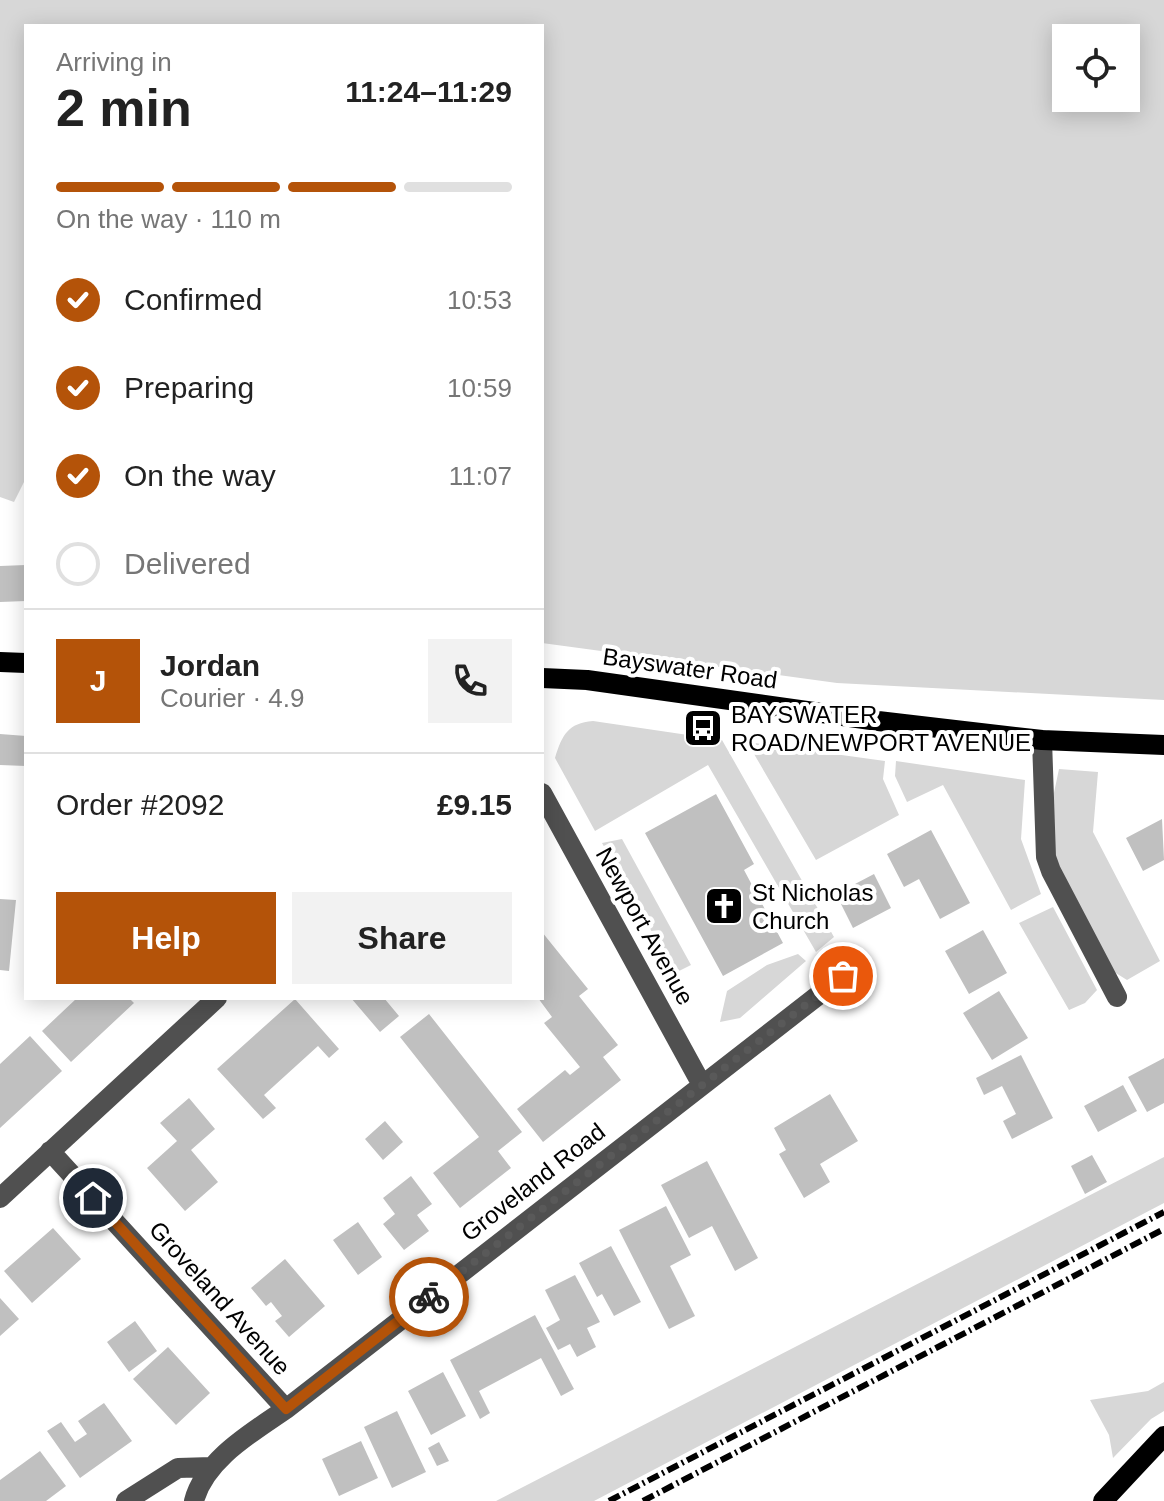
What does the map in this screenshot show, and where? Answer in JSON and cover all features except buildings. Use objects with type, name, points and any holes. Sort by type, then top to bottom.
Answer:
[{"type":"main road","points":[[0,662],[24,663]]},
{"type":"main road","name":"Bayswater Road","points":[[544,678],[587,680],[878,721],[1042,740],[1164,745]]},
{"type":"main road","points":[[1103,1501],[1164,1436]]},
{"type":"street","points":[[1042,740],[1046,857],[1117,997]]},
{"type":"street","name":"Newport Avenue","points":[[544,797],[702,1085]]},
{"type":"street","name":"Groveland Road","points":[[194,1501],[212,1467],[246,1437],[843,976]]},
{"type":"street","points":[[0,1198],[215,1000]]},
{"type":"street","name":"Groveland Avenue","points":[[50,1151],[286,1409]]},
{"type":"street","points":[[126,1501],[178,1468],[212,1467]]},
{"type":"shaded area","points":[[0,0],[1164,0],[1164,700],[837,683],[544,643],[544,24],[24,24],[24,482],[14,502],[0,497]]},
{"type":"shaded area","points":[[593,721],[722,740],[834,937],[816,952],[708,765],[595,831],[555,758],[567,732],[578,724]]},
{"type":"shaded area","points":[[747,742],[885,761],[883,779],[899,815],[816,860]]},
{"type":"shaded area","points":[[896,761],[1025,780],[1021,839],[1041,894],[1011,910],[943,785],[907,802],[895,776]]},
{"type":"shaded area","points":[[1059,769],[1098,772],[1093,832],[1160,961],[1127,980],[1111,970],[1051,858],[1051,807]]},
{"type":"shaded area","points":[[622,839],[691,965],[675,973],[602,843]]},
{"type":"shaded area","points":[[1053,907],[1097,990],[1085,1003],[1069,1010],[1019,923]]},
{"type":"shaded area","points":[[798,954],[806,961],[740,1018],[720,1022],[727,991],[767,965]]},
{"type":"shaded area","points":[[1164,1157],[1164,1203],[594,1501],[496,1501]]},
{"type":"shaded area","points":[[1164,1382],[1164,1411],[1151,1419],[1113,1458],[1109,1435],[1090,1400],[1148,1391]]},
{"type":"railway","points":[[609,1501],[1164,1212]]},
{"type":"railway","points":[[643,1501],[1164,1229]]},
{"type":"way so far","points":[[429,1297],[843,976]]},
{"type":"place","name":"BAYSWATER ROAD/NEWPORT AVENUE","points":[[703,728]]},
{"type":"place","name":"St Nicholas Church","points":[[724,906]]},
{"type":"route","points":[[93,1198],[286,1409],[429,1297]]}]
